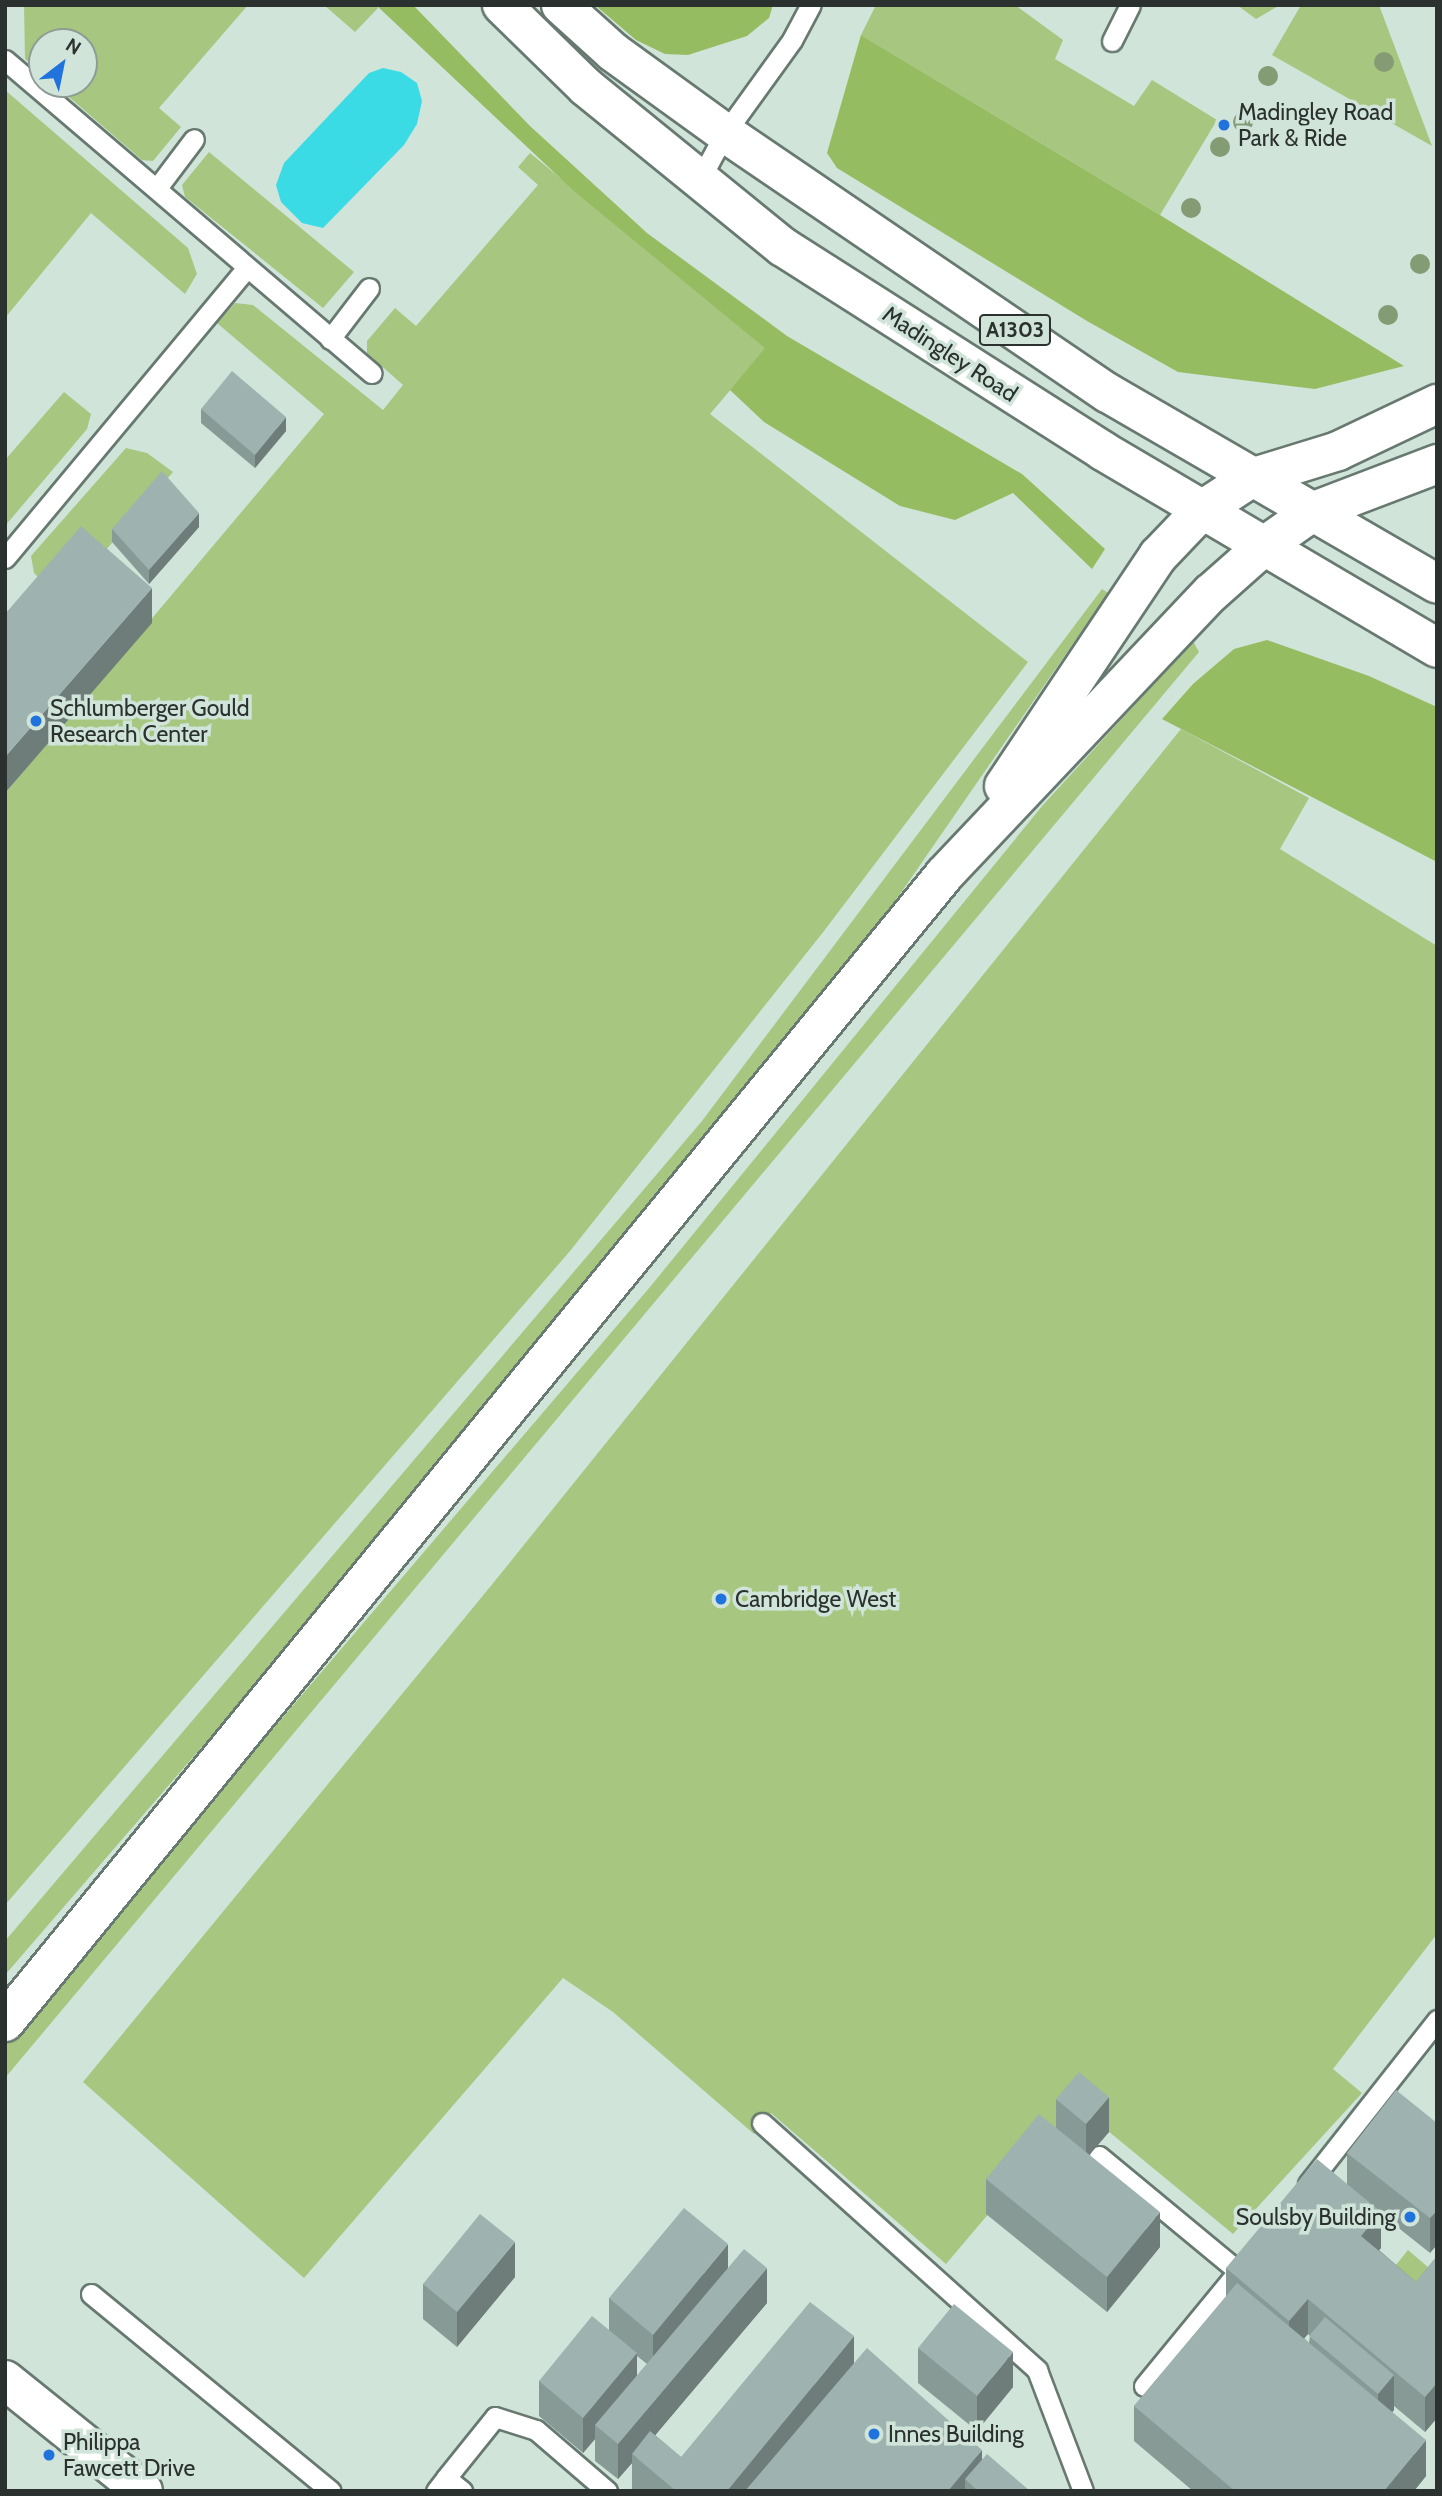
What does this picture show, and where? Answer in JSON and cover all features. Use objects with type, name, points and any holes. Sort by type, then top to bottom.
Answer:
[{"type":"street","name":"Madingley Road","points":[[502,5],[586,87],[783,247],[1202,510],[1437,649]]},
{"type":"street","name":"A1303","points":[[561,5],[613,52],[725,133],[1108,393],[1437,584]]},
{"type":"street","points":[[944,875],[1158,556],[1202,510],[1251,478],[1338,451],[1437,404]]},
{"type":"street","points":[[5,2022],[944,875],[1211,593],[1264,546],[1314,511],[1437,464]]},
{"type":"street","points":[[5,2380],[143,2491]]},
{"type":"lane","points":[[699,181],[725,133],[792,40],[811,5]]},
{"type":"lane","points":[[1112,41],[1130,5]]},
{"type":"lane","points":[[5,60],[157,188],[246,269],[371,373]]},
{"type":"lane","points":[[157,188],[194,139]]},
{"type":"lane","points":[[5,558],[246,269]]},
{"type":"lane","points":[[330,339],[369,288]]},
{"type":"lane","points":[[1298,2197],[1437,2020]]},
{"type":"lane","points":[[762,2123],[1037,2370],[1083,2491]]},
{"type":"lane","points":[[1099,2156],[1238,2271]]},
{"type":"lane","points":[[1144,2386],[1255,2250]]},
{"type":"lane","points":[[91,2294],[331,2491]]},
{"type":"lane","points":[[462,2491],[441,2484],[495,2417],[536,2430],[607,2491]]},
{"type":"green space","points":[[24,5],[248,5],[159,108],[181,127],[153,161],[142,160],[70,98],[98,98],[98,28],[28,28],[28,61],[25,59]]},
{"type":"green space","points":[[324,5],[376,5],[378,8],[355,32]]},
{"type":"green space","points":[[376,5],[413,5],[530,126],[647,233],[787,336],[1022,474],[1105,549],[1092,569],[1013,493],[955,520],[900,506],[764,422],[730,390],[765,348],[575,192]]},
{"type":"green space","points":[[595,5],[773,5],[769,18],[747,36],[688,55],[665,54],[636,40]]},
{"type":"green space","points":[[876,5],[1015,5],[1063,40],[1055,59],[1134,106],[1152,80],[1217,120],[1160,215],[861,35]]},
{"type":"green space","points":[[1237,5],[1280,5],[1256,19]]},
{"type":"green space","points":[[1301,5],[1379,5],[1432,146],[1272,55]]},
{"type":"green space","points":[[861,35],[1404,366],[1315,389],[1178,372],[1087,321],[837,168],[827,153]]},
{"type":"green space","points":[[5,90],[188,248],[197,274],[185,294],[91,213],[5,318]]},
{"type":"green space","points":[[209,152],[354,272],[323,308],[185,197],[182,185]]},
{"type":"green space","points":[[530,153],[766,348],[710,414],[1028,662],[824,931],[570,1251],[5,1905],[5,793],[324,414],[217,323],[235,303],[253,305],[383,410],[403,385],[367,353],[367,341],[395,308],[416,326],[538,185],[518,167]]},
{"type":"green space","points":[[64,392],[91,414],[87,429],[5,526],[5,460]]},
{"type":"green space","points":[[126,448],[147,453],[173,472],[99,558],[52,590],[34,573],[31,556]]},
{"type":"green space","points":[[1102,589],[1108,593],[898,897],[673,1201],[5,1975],[5,1941],[702,1121]]},
{"type":"green space","points":[[1267,640],[1369,676],[1437,707],[1437,862],[1162,719],[1193,684],[1234,649]]},
{"type":"green space","points":[[1193,641],[1199,652],[5,2078],[5,2043],[650,1287],[1043,805]]},
{"type":"green space","points":[[1181,729],[1309,798],[1280,849],[1437,946],[1437,1934],[1333,2069],[1362,2093],[1233,2234],[1079,2107],[946,2264],[771,2113],[754,2134],[613,2012],[563,1978],[304,2278],[83,2082],[490,1587]]},
{"type":"green space","points":[[1408,2250],[1429,2268],[1437,2291],[1379,2286]]},
{"type":"water","points":[[383,68],[401,72],[417,83],[422,101],[417,124],[404,145],[323,228],[302,223],[281,202],[276,185],[284,163],[369,73]]},
{"type":"building","points":[[232,371],[286,417],[255,455],[201,409]]},
{"type":"building","points":[[162,471],[199,513],[149,570],[112,529]]},
{"type":"building","name":"Schlumberger Gould Research Center","points":[[81,526],[152,588],[5,757],[5,614]]},
{"type":"building","points":[[1079,2072],[1109,2097],[1086,2124],[1056,2099]]},
{"type":"building","points":[[1396,2090],[1437,2123],[1437,2210],[1430,2218],[1347,2153]]},
{"type":"building","points":[[1039,2114],[1160,2212],[1107,2277],[986,2179]]},
{"type":"building","points":[[1317,2159],[1381,2212],[1361,2236],[1416,2282],[1437,2256],[1437,2383],[1425,2397],[1308,2299],[1289,2321],[1226,2268]]},
{"type":"building","points":[[684,2208],[728,2244],[653,2335],[609,2298]]},
{"type":"building","points":[[480,2214],[515,2242],[457,2312],[423,2284]]},
{"type":"building","points":[[744,2249],[767,2268],[618,2444],[595,2425]]},
{"type":"building","points":[[1237,2283],[1426,2440],[1384,2491],[1235,2491],[1134,2406]]},
{"type":"building","points":[[810,2302],[854,2336],[727,2491],[676,2491],[632,2454],[650,2431],[681,2457]]},
{"type":"building","points":[[954,2304],[1013,2352],[977,2396],[918,2348]]},
{"type":"building","points":[[592,2316],[637,2353],[583,2418],[539,2381]]},
{"type":"building","points":[[1325,2317],[1394,2375],[1378,2394],[1309,2336]]},
{"type":"building","points":[[867,2348],[982,2450],[948,2491],[745,2491]]},
{"type":"building","points":[[987,2454],[1030,2491],[978,2491],[965,2479]]},
{"type":"place","name":"Madingley Road Park & Ride","points":[[1224,125]]},
{"type":"place","name":"Schlumberger Gould Research Center","points":[[36,721]]},
{"type":"place","name":"Cambridge West","points":[[721,1599]]},
{"type":"place","name":"Soulsby Building","points":[[1410,2217]]},
{"type":"place","name":"Innes Building","points":[[874,2434]]},
{"type":"place","name":"Philippa Fawcett Drive","points":[[49,2455]]}]
